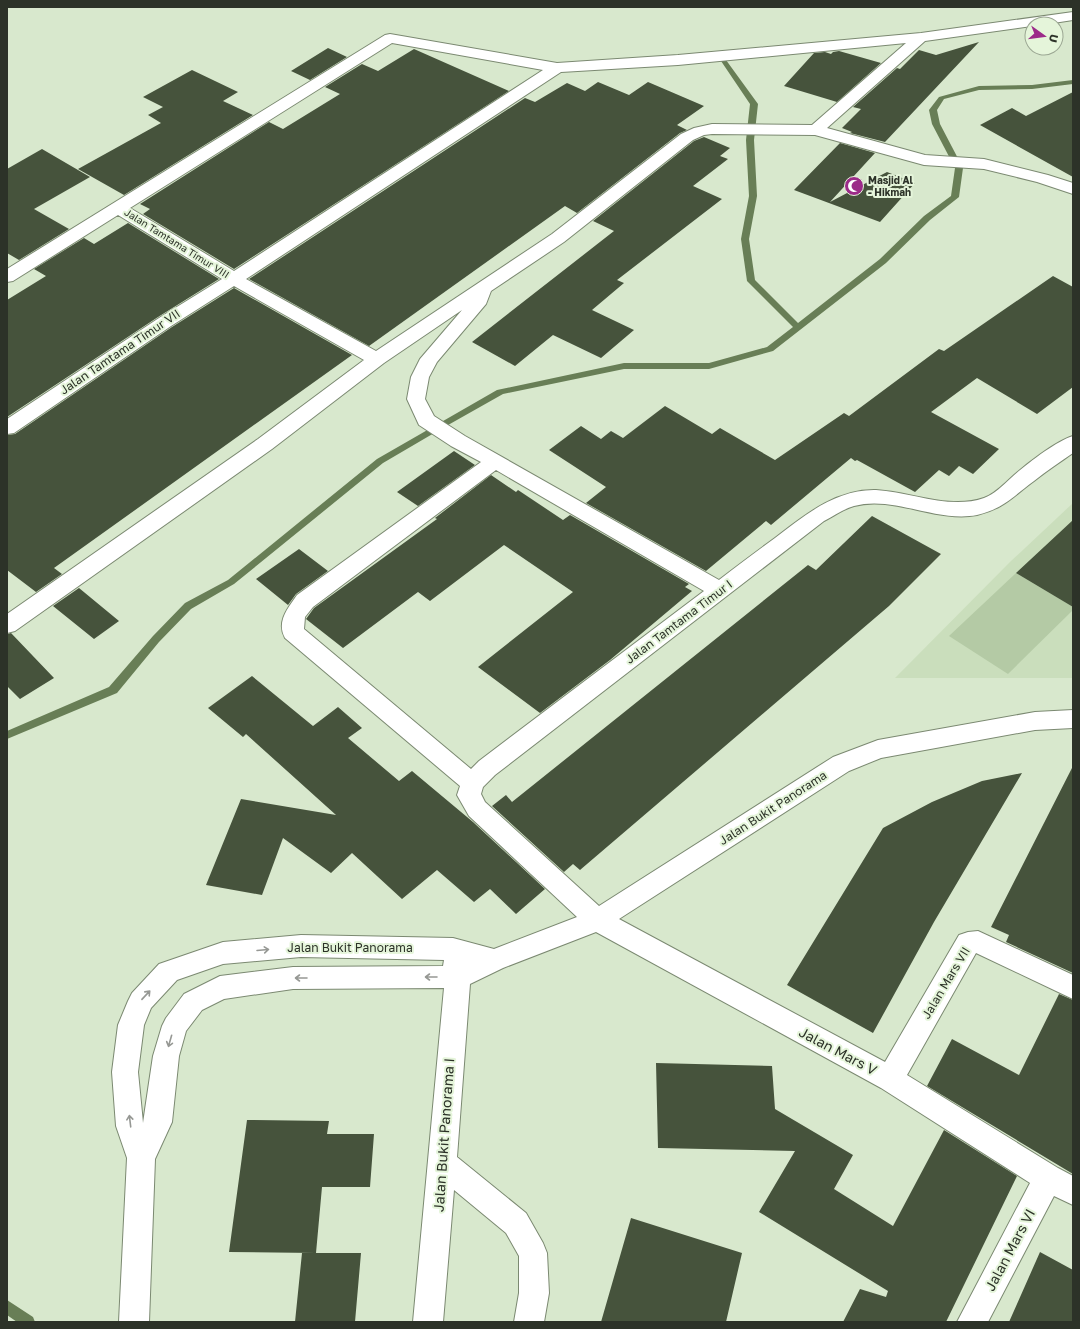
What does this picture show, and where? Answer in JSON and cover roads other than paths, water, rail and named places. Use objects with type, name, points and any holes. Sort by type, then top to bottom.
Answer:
[{"type":"street","points":[[7,277],[119,208],[387,38],[394,37],[557,68],[678,60],[921,37],[1073,16]]},
{"type":"street","points":[[816,130],[921,37]]},
{"type":"street","name":"Jalan Tamtama Timur VII","points":[[7,428],[165,322],[234,279],[557,68]]},
{"type":"street","points":[[7,625],[265,444],[377,359],[484,286],[558,238],[686,137],[700,131],[728,129],[816,130],[924,160],[984,164],[1042,178],[1073,189]]},
{"type":"street","name":"Jalan Tamtama Timur VIII","points":[[119,208],[234,279],[377,359]]},
{"type":"street","points":[[484,286],[480,300],[429,359],[420,378],[416,399],[426,420],[458,442],[495,461],[720,590]]},
{"type":"street","name":"Jalan Tamtama Timur I","points":[[472,783],[488,768],[720,590],[817,516],[839,503],[859,498],[874,497],[954,508],[972,508],[993,503],[1020,481],[1073,443]]},
{"type":"street","points":[[495,461],[305,601],[294,615],[293,632],[472,783],[469,795],[477,809],[597,920]]},
{"type":"street","name":"Jalan Bukit Panorama","points":[[141,1158],[158,1122],[166,1056],[175,1026],[193,1002],[220,988],[293,978],[458,977],[494,960],[597,920],[841,764],[878,749],[1035,721],[1073,719]]},
{"type":"street","name":"Jalan Mars V","points":[[597,920],[890,1079],[1048,1178],[1073,1191]]},
{"type":"street","name":"Jalan Mars VII","points":[[890,1079],[968,943],[978,942],[1073,987]]},
{"type":"street","name":"Jalan Bukit Panorama","points":[[134,1322],[141,1158],[130,1126],[125,1072],[131,1025],[141,1001],[168,972],[223,953],[302,946],[453,949],[494,960]]},
{"type":"street","name":"Jalan Bukit Panorama I","points":[[428,1322],[458,977],[453,949]]},
{"type":"street","points":[[443,1162],[516,1223],[533,1253],[534,1293],[529,1322]]},
{"type":"street","name":"Jalan Mars VI","points":[[972,1322],[1048,1178]]},
{"type":"waterway","points":[[724,61],[754,104],[750,140],[753,196],[745,239],[751,281],[798,327]]},
{"type":"waterway","points":[[7,735],[113,690],[156,639],[188,606],[231,582],[380,461],[500,392],[624,366],[709,366],[770,349],[883,261],[927,218],[955,197],[959,168],[936,124],[933,110],[941,98],[979,88],[1032,87],[1073,82]]},
{"type":"waterway","points":[[7,1307],[28,1322]]},
{"type":"place","name":"Masjid Al - Hikmah","points":[[854,186]]}]
